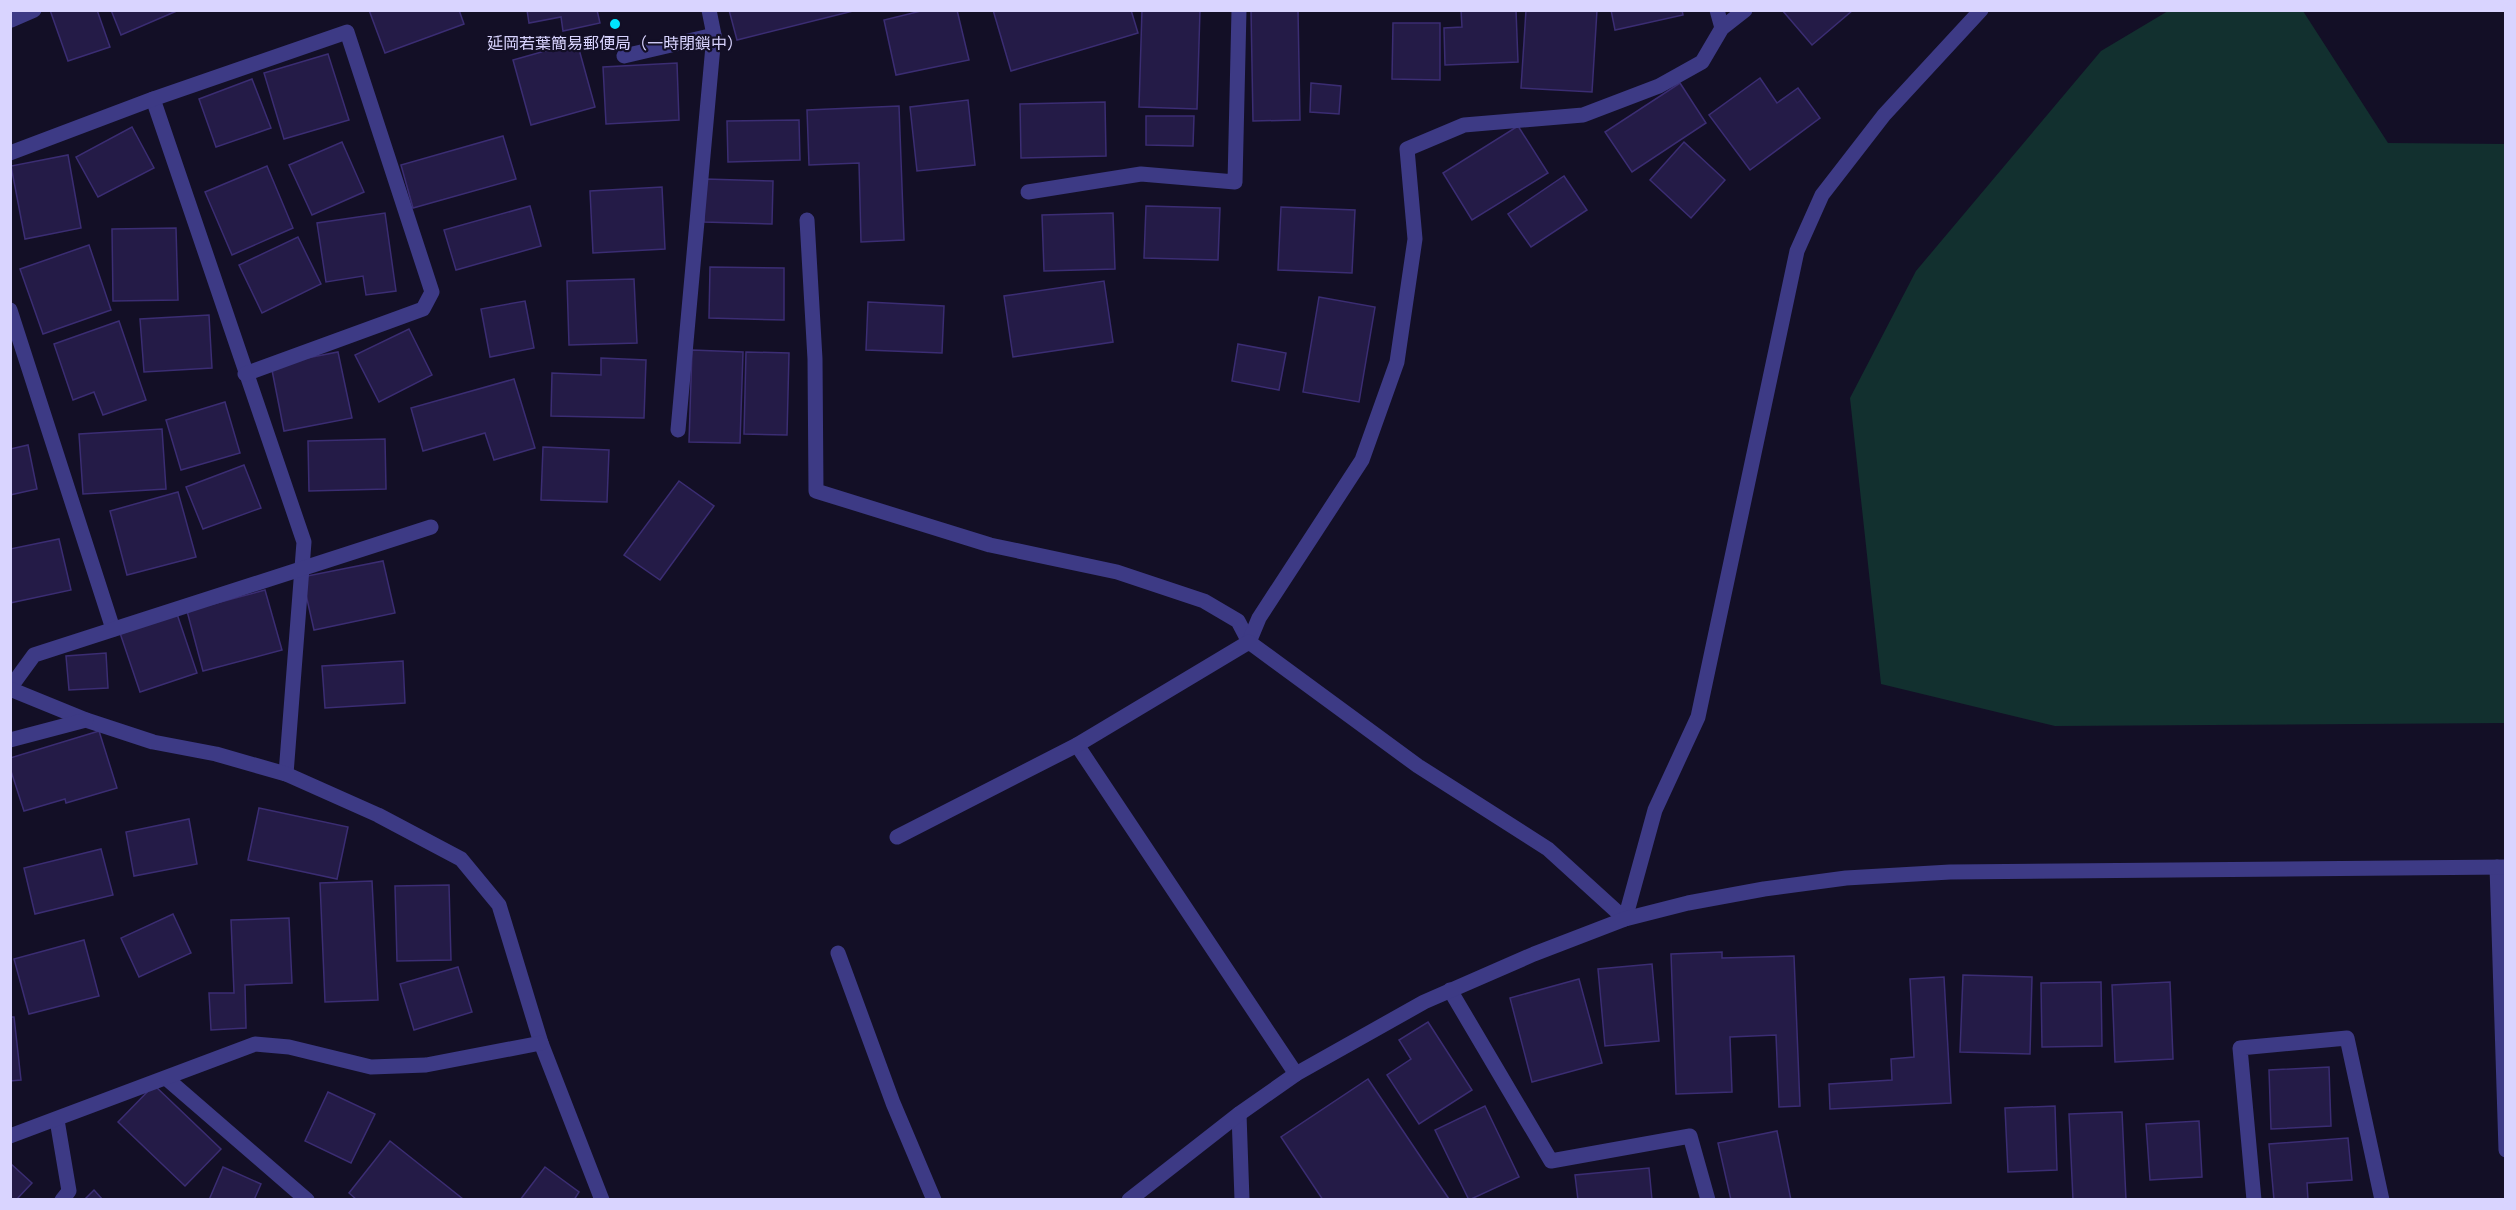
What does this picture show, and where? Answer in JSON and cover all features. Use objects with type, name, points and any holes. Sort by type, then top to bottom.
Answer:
[{"type":"street","points":[[11,20],[34,10]]},
{"type":"street","points":[[678,430],[714,35],[709,10]]},
{"type":"street","points":[[1028,192],[1141,174],[1235,182],[1239,10]]},
{"type":"street","points":[[1717,10],[1722,28]]},
{"type":"street","points":[[897,837],[1077,745],[1249,642],[1258,618],[1362,460],[1397,362],[1414,239],[1407,149],[1464,125],[1583,115],[1659,86],[1702,62],[1722,28],[1745,10]]},
{"type":"street","points":[[1625,919],[1655,810],[1698,717],[1797,251],[1822,195],[1884,115],[1981,10]]},
{"type":"street","points":[[10,153],[153,99],[347,32],[432,292],[423,309],[245,374]]},
{"type":"street","points":[[624,56],[714,35]]},
{"type":"street","points":[[153,99],[304,542],[286,774]]},
{"type":"street","points":[[807,220],[815,359],[816,491],[990,545],[1117,572],[1204,601],[1238,621],[1249,642],[1418,766],[1548,849],[1625,919]]},
{"type":"street","points":[[10,310],[113,629]]},
{"type":"street","points":[[431,527],[33,655],[10,689],[86,720],[153,742],[216,754],[286,774],[378,815],[462,859],[499,905],[541,1043],[602,1200]]},
{"type":"street","points":[[10,740],[86,720]]},
{"type":"street","points":[[1077,745],[1296,1074]]},
{"type":"street","points":[[1129,1200],[1239,1114],[1296,1074],[1424,1002],[1625,919],[1764,889],[1846,878],[1950,872],[2501,867],[2505,1150]]},
{"type":"street","points":[[838,954],[893,1103],[934,1200]]},
{"type":"street","points":[[1450,990],[1551,1161],[1690,1136],[1708,1200]]},
{"type":"street","points":[[2254,1200],[2240,1048],[2347,1038],[2382,1200]]},
{"type":"street","points":[[10,1136],[255,1044],[289,1047],[371,1067],[426,1065],[541,1043]]},
{"type":"street","points":[[166,1078],[307,1200]]},
{"type":"street","points":[[1239,1114],[1242,1200]]},
{"type":"street","points":[[57,1120],[69,1191],[62,1200]]},
{"type":"green space","points":[[2168,11],[2303,11],[2388,143],[2505,144],[2505,723],[2055,726],[1881,684],[1850,398],[1916,271],[2101,51]]},
{"type":"building","points":[[50,10],[97,10],[110,47],[68,61]]},
{"type":"building","points":[[111,10],[179,10],[121,35]]},
{"type":"building","points":[[369,10],[459,10],[464,24],[385,53]]},
{"type":"building","points":[[527,10],[597,10],[600,23],[563,31],[561,17],[529,23]]},
{"type":"building","points":[[729,10],[857,10],[737,40]]},
{"type":"building","points":[[925,10],[957,10],[969,60],[896,75],[884,20]]},
{"type":"building","points":[[993,10],[1131,10],[1138,33],[1011,71]]},
{"type":"building","points":[[1142,10],[1200,10],[1197,109],[1139,107]]},
{"type":"building","points":[[1251,10],[1298,10],[1300,120],[1253,121]]},
{"type":"building","points":[[1461,10],[1516,10],[1518,62],[1445,65],[1444,28],[1462,27]]},
{"type":"building","points":[[1526,10],[1597,10],[1592,92],[1521,88]]},
{"type":"building","points":[[1611,10],[1682,10],[1683,15],[1615,30]]},
{"type":"building","points":[[1782,10],[1853,10],[1812,45]]},
{"type":"building","points":[[1393,23],[1440,23],[1440,80],[1392,79]]},
{"type":"building","points":[[577,42],[595,107],[531,125],[513,60]]},
{"type":"building","points":[[328,54],[349,120],[284,139],[264,73]]},
{"type":"building","points":[[677,63],[679,120],[606,124],[603,67]]},
{"type":"building","points":[[1760,78],[1777,103],[1798,88],[1820,118],[1750,170],[1709,115]]},
{"type":"building","points":[[252,79],[271,128],[216,147],[199,99]]},
{"type":"building","points":[[1311,83],[1341,86],[1339,114],[1310,112]]},
{"type":"building","points":[[1680,83],[1706,123],[1632,172],[1605,132]]},
{"type":"building","points":[[968,100],[975,165],[917,171],[910,107]]},
{"type":"building","points":[[1105,102],[1106,156],[1021,158],[1020,104]]},
{"type":"building","points":[[899,106],[904,240],[861,242],[859,163],[809,165],[807,110]]},
{"type":"building","points":[[1146,116],[1194,116],[1193,146],[1146,145]]},
{"type":"building","points":[[799,120],[800,160],[728,162],[727,121]]},
{"type":"building","points":[[1518,126],[1548,173],[1472,220],[1443,173]]},
{"type":"building","points":[[132,127],[154,168],[98,197],[76,157]]},
{"type":"building","points":[[503,136],[516,179],[413,208],[401,165]]},
{"type":"building","points":[[342,142],[364,192],[312,215],[289,165]]},
{"type":"building","points":[[1684,142],[1725,180],[1691,218],[1650,180]]},
{"type":"building","points":[[68,155],[81,228],[25,239],[11,166]]},
{"type":"building","points":[[267,166],[293,228],[232,255],[205,192]]},
{"type":"building","points":[[1564,176],[1587,210],[1531,247],[1508,214]]},
{"type":"building","points":[[705,179],[773,181],[772,224],[704,222]]},
{"type":"building","points":[[662,187],[665,249],[593,253],[590,191]]},
{"type":"building","points":[[530,206],[541,246],[456,270],[444,230]]},
{"type":"building","points":[[1146,206],[1220,208],[1218,260],[1144,258]]},
{"type":"building","points":[[1281,207],[1355,210],[1352,273],[1278,270]]},
{"type":"building","points":[[385,213],[396,291],[366,295],[363,276],[326,282],[317,223]]},
{"type":"building","points":[[1113,213],[1115,269],[1044,271],[1042,215]]},
{"type":"building","points":[[176,228],[178,300],[113,301],[112,229]]},
{"type":"building","points":[[298,237],[321,284],[262,313],[239,265]]},
{"type":"building","points":[[89,245],[111,310],[43,334],[20,269]]},
{"type":"building","points":[[710,267],[784,268],[784,320],[709,318]]},
{"type":"building","points":[[634,279],[637,343],[569,345],[567,281]]},
{"type":"building","points":[[1104,281],[1113,342],[1013,357],[1004,296]]},
{"type":"building","points":[[1319,297],[1375,307],[1359,402],[1303,392]]},
{"type":"building","points":[[525,301],[534,348],[490,357],[481,309]]},
{"type":"building","points":[[868,302],[944,306],[942,353],[866,350]]},
{"type":"building","points":[[209,315],[212,368],[144,372],[140,319]]},
{"type":"building","points":[[119,321],[146,400],[103,415],[94,392],[73,400],[54,344]]},
{"type":"building","points":[[409,329],[432,375],[379,402],[355,355]]},
{"type":"building","points":[[1238,344],[1286,353],[1279,390],[1232,381]]},
{"type":"building","points":[[692,350],[743,352],[740,443],[689,442]]},
{"type":"building","points":[[338,352],[352,418],[284,431],[271,365]]},
{"type":"building","points":[[746,352],[789,353],[787,435],[744,434]]},
{"type":"building","points":[[601,358],[646,360],[644,418],[551,416],[552,373],[601,375]]},
{"type":"building","points":[[514,379],[535,448],[494,460],[485,433],[423,451],[411,408]]},
{"type":"building","points":[[225,402],[240,453],[181,470],[166,420]]},
{"type":"building","points":[[162,429],[166,489],[83,494],[79,434]]},
{"type":"building","points":[[385,439],[386,489],[309,491],[308,441]]},
{"type":"building","points":[[28,445],[37,489],[10,495],[10,449]]},
{"type":"building","points":[[543,447],[609,450],[607,502],[541,500]]},
{"type":"building","points":[[244,465],[261,508],[203,529],[186,487]]},
{"type":"building","points":[[679,481],[714,506],[660,580],[624,555]]},
{"type":"building","points":[[178,492],[196,557],[127,575],[110,511]]},
{"type":"building","points":[[59,539],[71,590],[10,603],[10,549]]},
{"type":"building","points":[[383,561],[395,613],[314,630],[302,577]]},
{"type":"building","points":[[265,590],[282,650],[203,671],[187,611]]},
{"type":"building","points":[[177,614],[197,673],[140,692],[120,633]]},
{"type":"building","points":[[106,653],[108,688],[69,690],[66,656]]},
{"type":"building","points":[[403,661],[405,703],[325,708],[322,666]]},
{"type":"building","points":[[99,731],[117,788],[66,803],[65,799],[24,811],[10,768],[10,758]]},
{"type":"building","points":[[259,808],[348,827],[337,879],[248,860]]},
{"type":"building","points":[[189,819],[197,864],[134,876],[126,832]]},
{"type":"building","points":[[101,849],[113,895],[35,914],[24,868]]},
{"type":"building","points":[[372,881],[378,1000],[325,1002],[320,883]]},
{"type":"building","points":[[449,885],[451,960],[397,961],[395,886]]},
{"type":"building","points":[[173,914],[191,953],[139,977],[121,938]]},
{"type":"building","points":[[289,918],[292,983],[245,985],[246,1028],[211,1030],[209,993],[234,993],[231,920]]},
{"type":"building","points":[[84,940],[99,996],[29,1014],[14,959]]},
{"type":"building","points":[[1722,952],[1722,958],[1794,956],[1800,1106],[1779,1107],[1776,1035],[1730,1037],[1732,1092],[1676,1094],[1671,954]]},
{"type":"building","points":[[1652,964],[1659,1041],[1605,1046],[1598,969]]},
{"type":"building","points":[[458,967],[472,1012],[414,1030],[400,984]]},
{"type":"building","points":[[1963,975],[2032,977],[2030,1054],[1960,1052]]},
{"type":"building","points":[[1944,977],[1951,1103],[1830,1109],[1829,1084],[1892,1080],[1891,1059],[1914,1057],[1910,979]]},
{"type":"building","points":[[1579,979],[1602,1063],[1532,1082],[1510,998]]},
{"type":"building","points":[[2101,982],[2102,1046],[2042,1047],[2041,983]]},
{"type":"building","points":[[2170,982],[2173,1059],[2115,1062],[2112,985]]},
{"type":"building","points":[[10,1017],[14,1017],[21,1080],[10,1081]]},
{"type":"building","points":[[1428,1022],[1472,1090],[1419,1124],[1387,1075],[1411,1059],[1399,1040]]},
{"type":"building","points":[[2329,1067],[2331,1126],[2271,1129],[2269,1070]]},
{"type":"building","points":[[1368,1079],[1448,1200],[1323,1200],[1281,1137]]},
{"type":"building","points":[[154,1085],[221,1149],[185,1186],[118,1122]]},
{"type":"building","points":[[328,1092],[375,1114],[351,1163],[305,1141]]},
{"type":"building","points":[[1485,1106],[1519,1177],[1469,1200],[1435,1130]]},
{"type":"building","points":[[2055,1106],[2057,1170],[2008,1172],[2005,1108]]},
{"type":"building","points":[[2122,1112],[2126,1200],[2073,1200],[2069,1114]]},
{"type":"building","points":[[2199,1121],[2202,1177],[2150,1180],[2146,1124]]},
{"type":"building","points":[[1777,1131],[1791,1200],[1731,1200],[1718,1143]]},
{"type":"building","points":[[2348,1138],[2352,1180],[2307,1183],[2308,1200],[2274,1200],[2269,1144]]},
{"type":"building","points":[[390,1141],[463,1199],[357,1200],[349,1193]]},
{"type":"building","points":[[10,1163],[32,1183],[16,1200],[10,1200]]},
{"type":"building","points":[[223,1167],[261,1184],[254,1200],[209,1200]]},
{"type":"building","points":[[545,1167],[579,1192],[574,1200],[520,1200]]},
{"type":"building","points":[[1649,1168],[1652,1200],[1578,1200],[1575,1175]]},
{"type":"building","points":[[94,1190],[103,1200],[84,1200]]},
{"type":"place","name":"延岡若葉簡易郵便局（一時閉鎖中）","points":[[615,24]]}]
